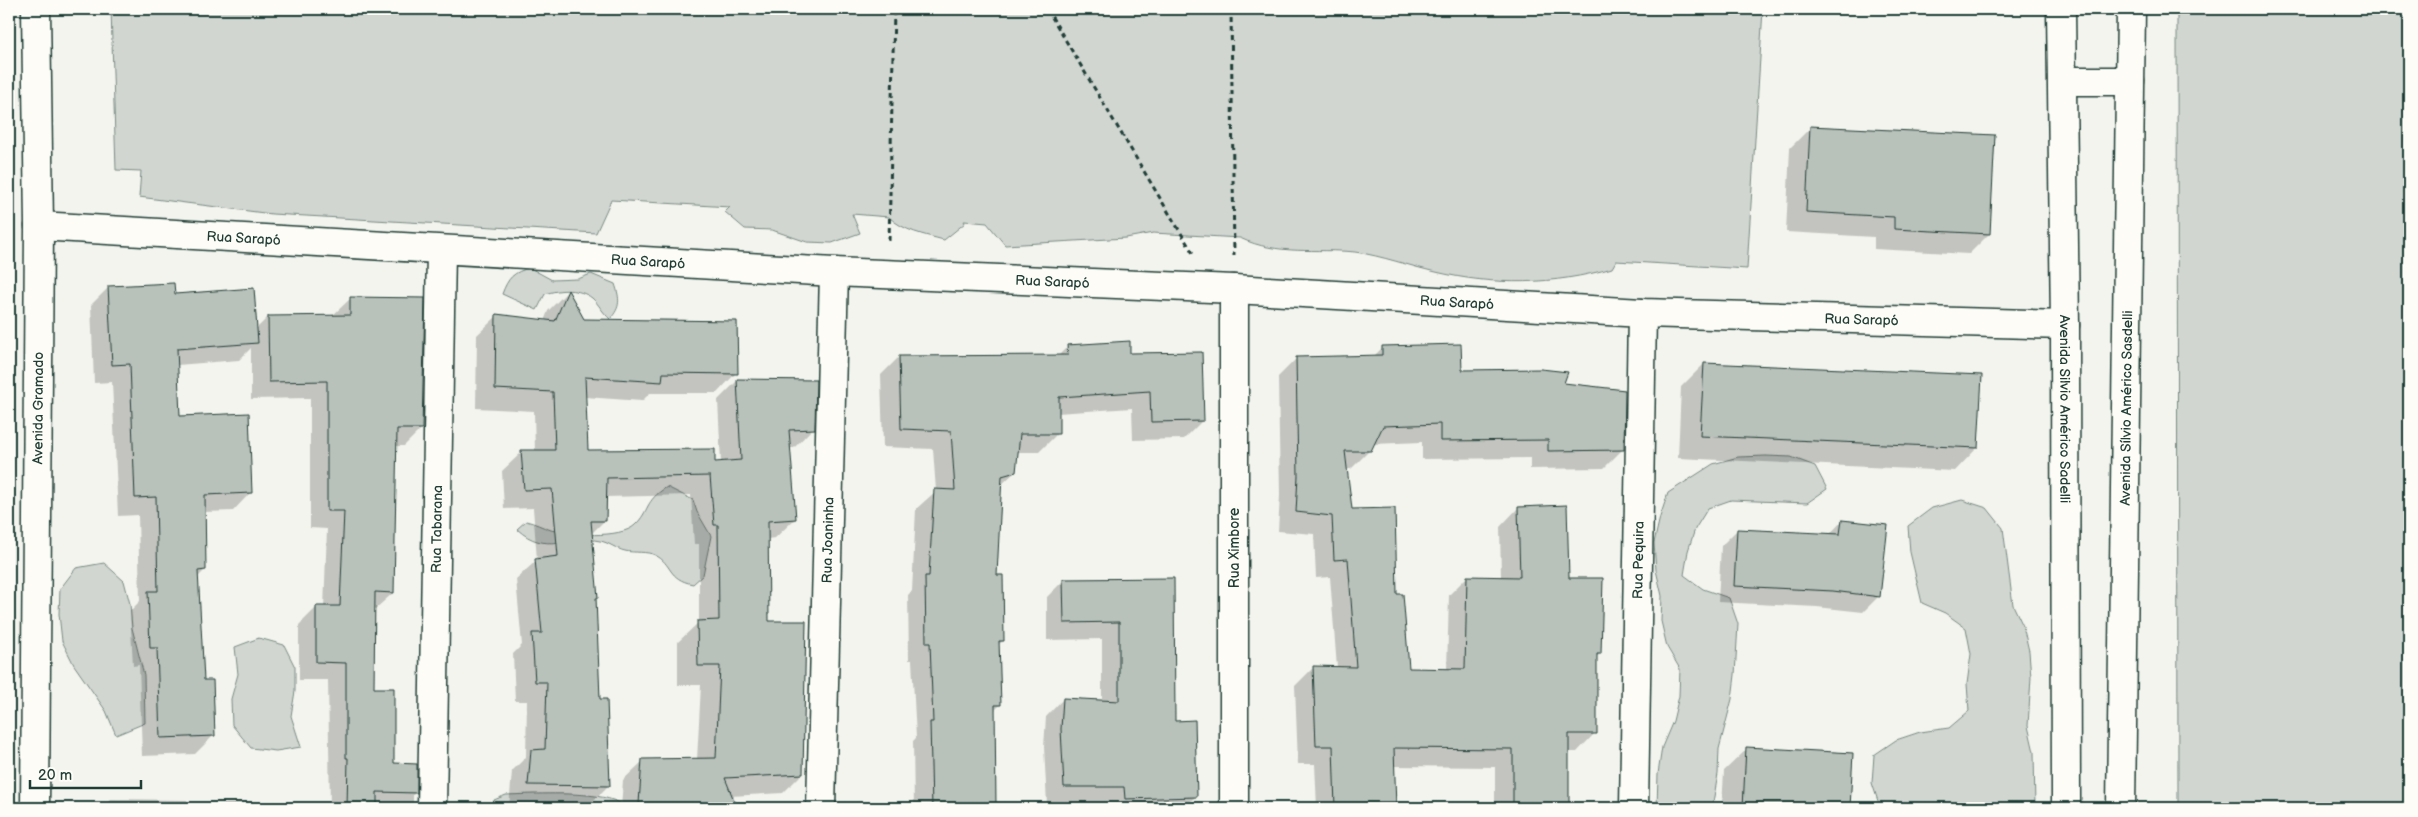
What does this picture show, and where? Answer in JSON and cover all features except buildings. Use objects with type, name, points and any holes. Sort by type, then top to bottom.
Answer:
[{"type":"street","name":"Avenida Gramado","points":[[34,808],[39,226],[36,9]]},
{"type":"street","name":"Avenida Silvio Américo Sadelli","points":[[2061,9],[2065,325],[2066,808]]},
{"type":"street","name":"Avenida Sílvio Américo Sasdelli","points":[[2121,808],[2131,9]]},
{"type":"street","points":[[2063,81],[2130,81]]},
{"type":"street","name":"Rua Sarapó","points":[[39,226],[834,272],[1224,288],[1642,313],[2065,325]]},
{"type":"street","name":"Rua Tabarana","points":[[432,808],[441,250]]},
{"type":"street","name":"Rua Joaninha","points":[[821,808],[834,272]]},
{"type":"street","name":"Rua Ximbore","points":[[1224,288],[1234,808]]},
{"type":"street","name":"Rua Pequira","points":[[1634,808],[1642,313]]},
{"type":"path","points":[[888,273],[894,9]]},
{"type":"path","points":[[1047,9],[1224,288]]},
{"type":"path","points":[[1224,288],[1230,9]]},
{"type":"shaded area","points":[[111,9],[1763,9],[1747,269],[1616,261],[1612,268],[1590,274],[1524,282],[1458,277],[1355,252],[1283,249],[1254,244],[1240,238],[1153,233],[1126,238],[1005,245],[987,223],[964,221],[965,223],[944,240],[908,229],[889,217],[852,214],[860,233],[832,243],[807,242],[772,230],[745,229],[725,212],[730,207],[611,200],[596,233],[272,214],[139,197],[141,171],[116,170]]},
{"type":"shaded area","points":[[2177,9],[2409,9],[2409,808],[2178,808]]},
{"type":"shaded area","points":[[530,268],[552,280],[578,279],[591,274],[615,284],[619,299],[618,307],[610,319],[592,298],[581,292],[563,290],[545,294],[537,310],[502,294],[512,276]]},
{"type":"shaded area","points":[[1738,457],[1791,457],[1815,466],[1827,489],[1807,503],[1731,500],[1708,508],[1695,529],[1688,551],[1684,575],[1703,589],[1729,598],[1738,624],[1732,699],[1719,749],[1718,774],[1712,808],[1657,808],[1658,774],[1662,747],[1673,721],[1679,696],[1680,669],[1667,647],[1661,621],[1662,596],[1656,570],[1654,543],[1660,517],[1668,493],[1713,464]]},
{"type":"shaded area","points":[[667,487],[693,500],[697,512],[711,536],[703,575],[693,584],[679,579],[661,559],[652,554],[625,551],[603,542],[589,540],[548,543],[528,537],[517,529],[526,521],[551,530],[570,533],[594,535],[618,532],[635,525],[654,497]]},
{"type":"shaded area","points":[[1962,500],[1987,508],[2003,528],[2013,605],[2023,626],[2029,651],[2031,677],[2028,726],[2034,752],[2035,808],[1880,807],[1872,783],[1874,755],[1896,740],[1920,732],[1949,728],[1969,711],[1967,684],[1971,654],[1966,628],[1945,613],[1922,603],[1910,552],[1908,526],[1932,508]]},
{"type":"shaded area","points":[[104,563],[124,581],[130,604],[132,628],[144,675],[145,723],[116,735],[106,711],[74,665],[62,641],[59,614],[60,589],[76,568]]},
{"type":"shaded area","points":[[259,638],[284,645],[295,667],[295,691],[291,716],[301,747],[276,751],[251,748],[232,725],[231,699],[238,674],[235,647]]},
{"type":"shaded area","points":[[506,795],[596,796],[619,803],[626,808],[495,808],[494,800]]}]
